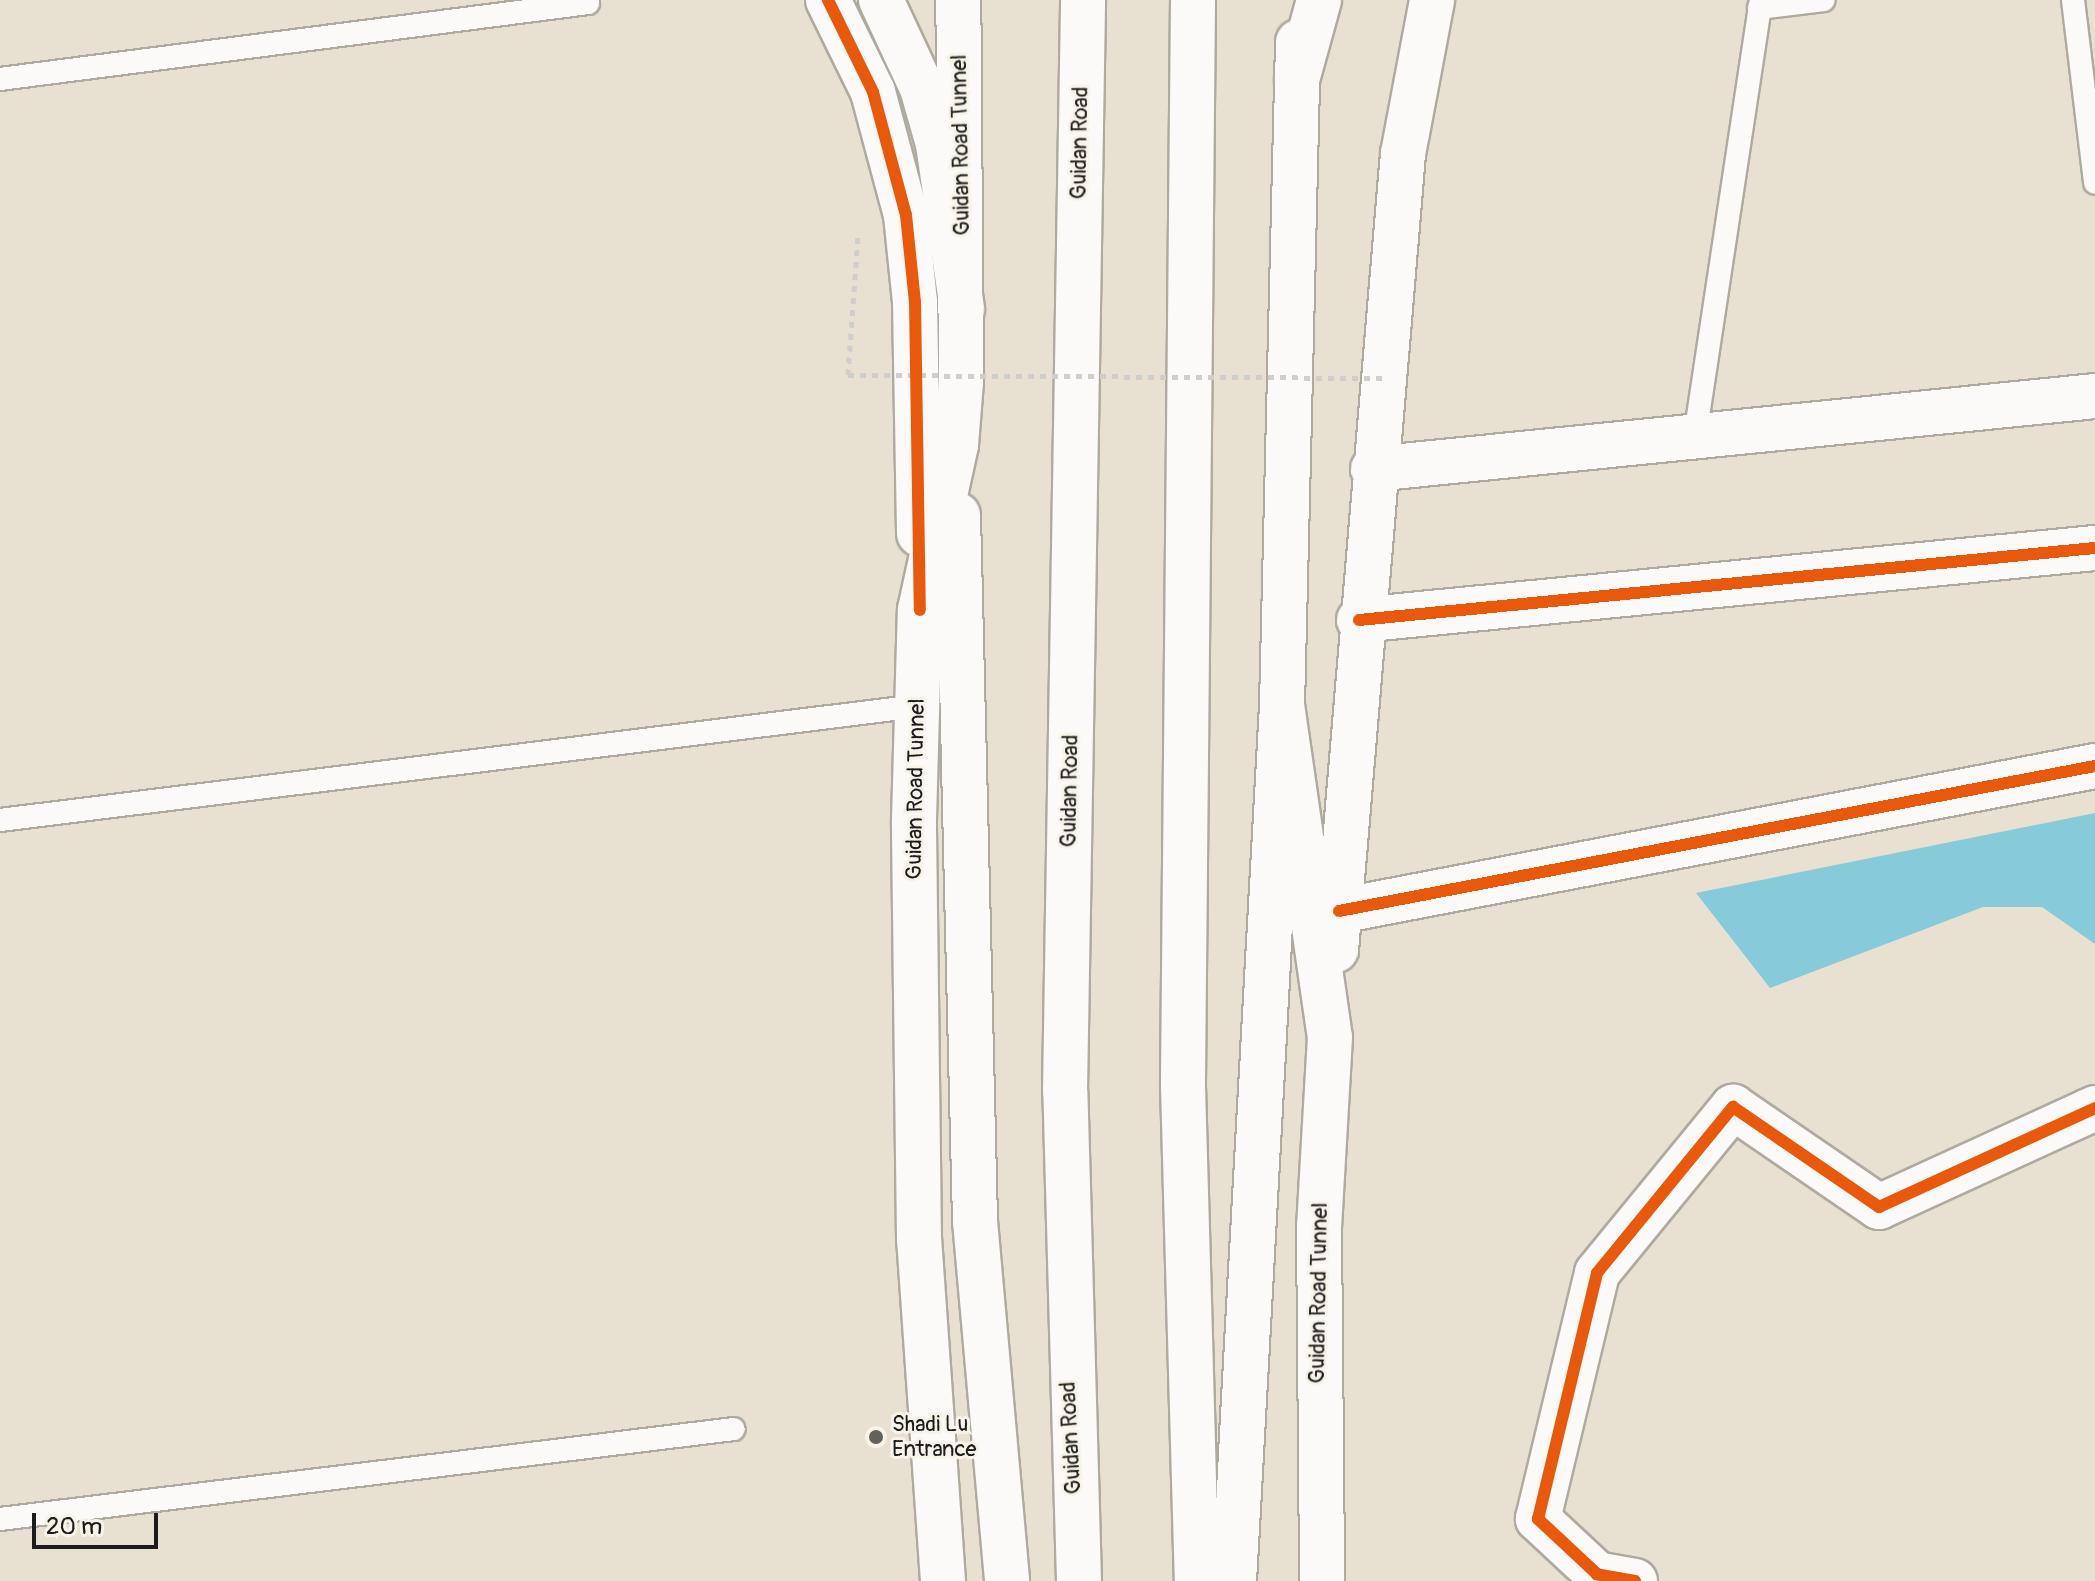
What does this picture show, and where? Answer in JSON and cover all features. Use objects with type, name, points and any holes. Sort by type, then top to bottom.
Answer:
[{"type":"main road","points":[[828,0],[873,92],[906,215],[915,302],[920,610]]},
{"type":"main road","points":[[881,0],[922,88],[938,144],[962,309]]},
{"type":"main road","name":"Guidan Road Tunnel","points":[[943,1581],[919,1239],[918,706],[920,610],[956,445],[962,309],[958,0]]},
{"type":"main road","name":"Guidan Road","points":[[1079,1581],[1065,1091],[1083,0]]},
{"type":"main road","points":[[1193,0],[1183,1102],[1197,1581]]},
{"type":"main road","name":"Guidan Road Tunnel","points":[[1300,0],[1282,705],[1330,1037],[1319,1241],[1322,1581]]},
{"type":"main road","points":[[1297,80],[1319,0]]},
{"type":"main road","points":[[1330,1037],[1359,620],[1403,154],[1432,0]]},
{"type":"main road","points":[[1373,469],[2095,396]]},
{"type":"main road","points":[[956,445],[975,1221],[1007,1581]]},
{"type":"main road","points":[[1359,620],[2095,548]]},
{"type":"main road","points":[[1234,1581],[1282,705]]},
{"type":"main road","points":[[1339,911],[2095,766]]},
{"type":"main road","points":[[1635,1581],[1597,1574],[1538,1519],[1597,1273],[1733,1107],[1879,1207],[2095,1108]]},
{"type":"lane","points":[[1695,436],[1760,4],[1824,0]]},
{"type":"lane","points":[[2073,0],[2095,183]]},
{"type":"lane","points":[[0,79],[588,3]]},
{"type":"lane","points":[[0,820],[918,706]]},
{"type":"lane","points":[[0,1519],[734,1429]]},
{"type":"path","points":[[858,234],[848,375],[1384,378]]},
{"type":"water","points":[[2095,813],[2095,944],[2042,907],[1983,907],[1770,988],[1696,893]]},
{"type":"cycle path","points":[[828,0],[873,92],[906,215],[915,302],[920,610]]},
{"type":"cycle path","points":[[1359,620],[2095,548]]},
{"type":"cycle path","points":[[1339,911],[2095,766]]},
{"type":"cycle path","points":[[1635,1581],[1597,1574],[1538,1519],[1597,1273],[1733,1107],[1879,1207],[2095,1108]]},
{"type":"place","name":"Shadi Lu Entrance","points":[[876,1437]]}]
